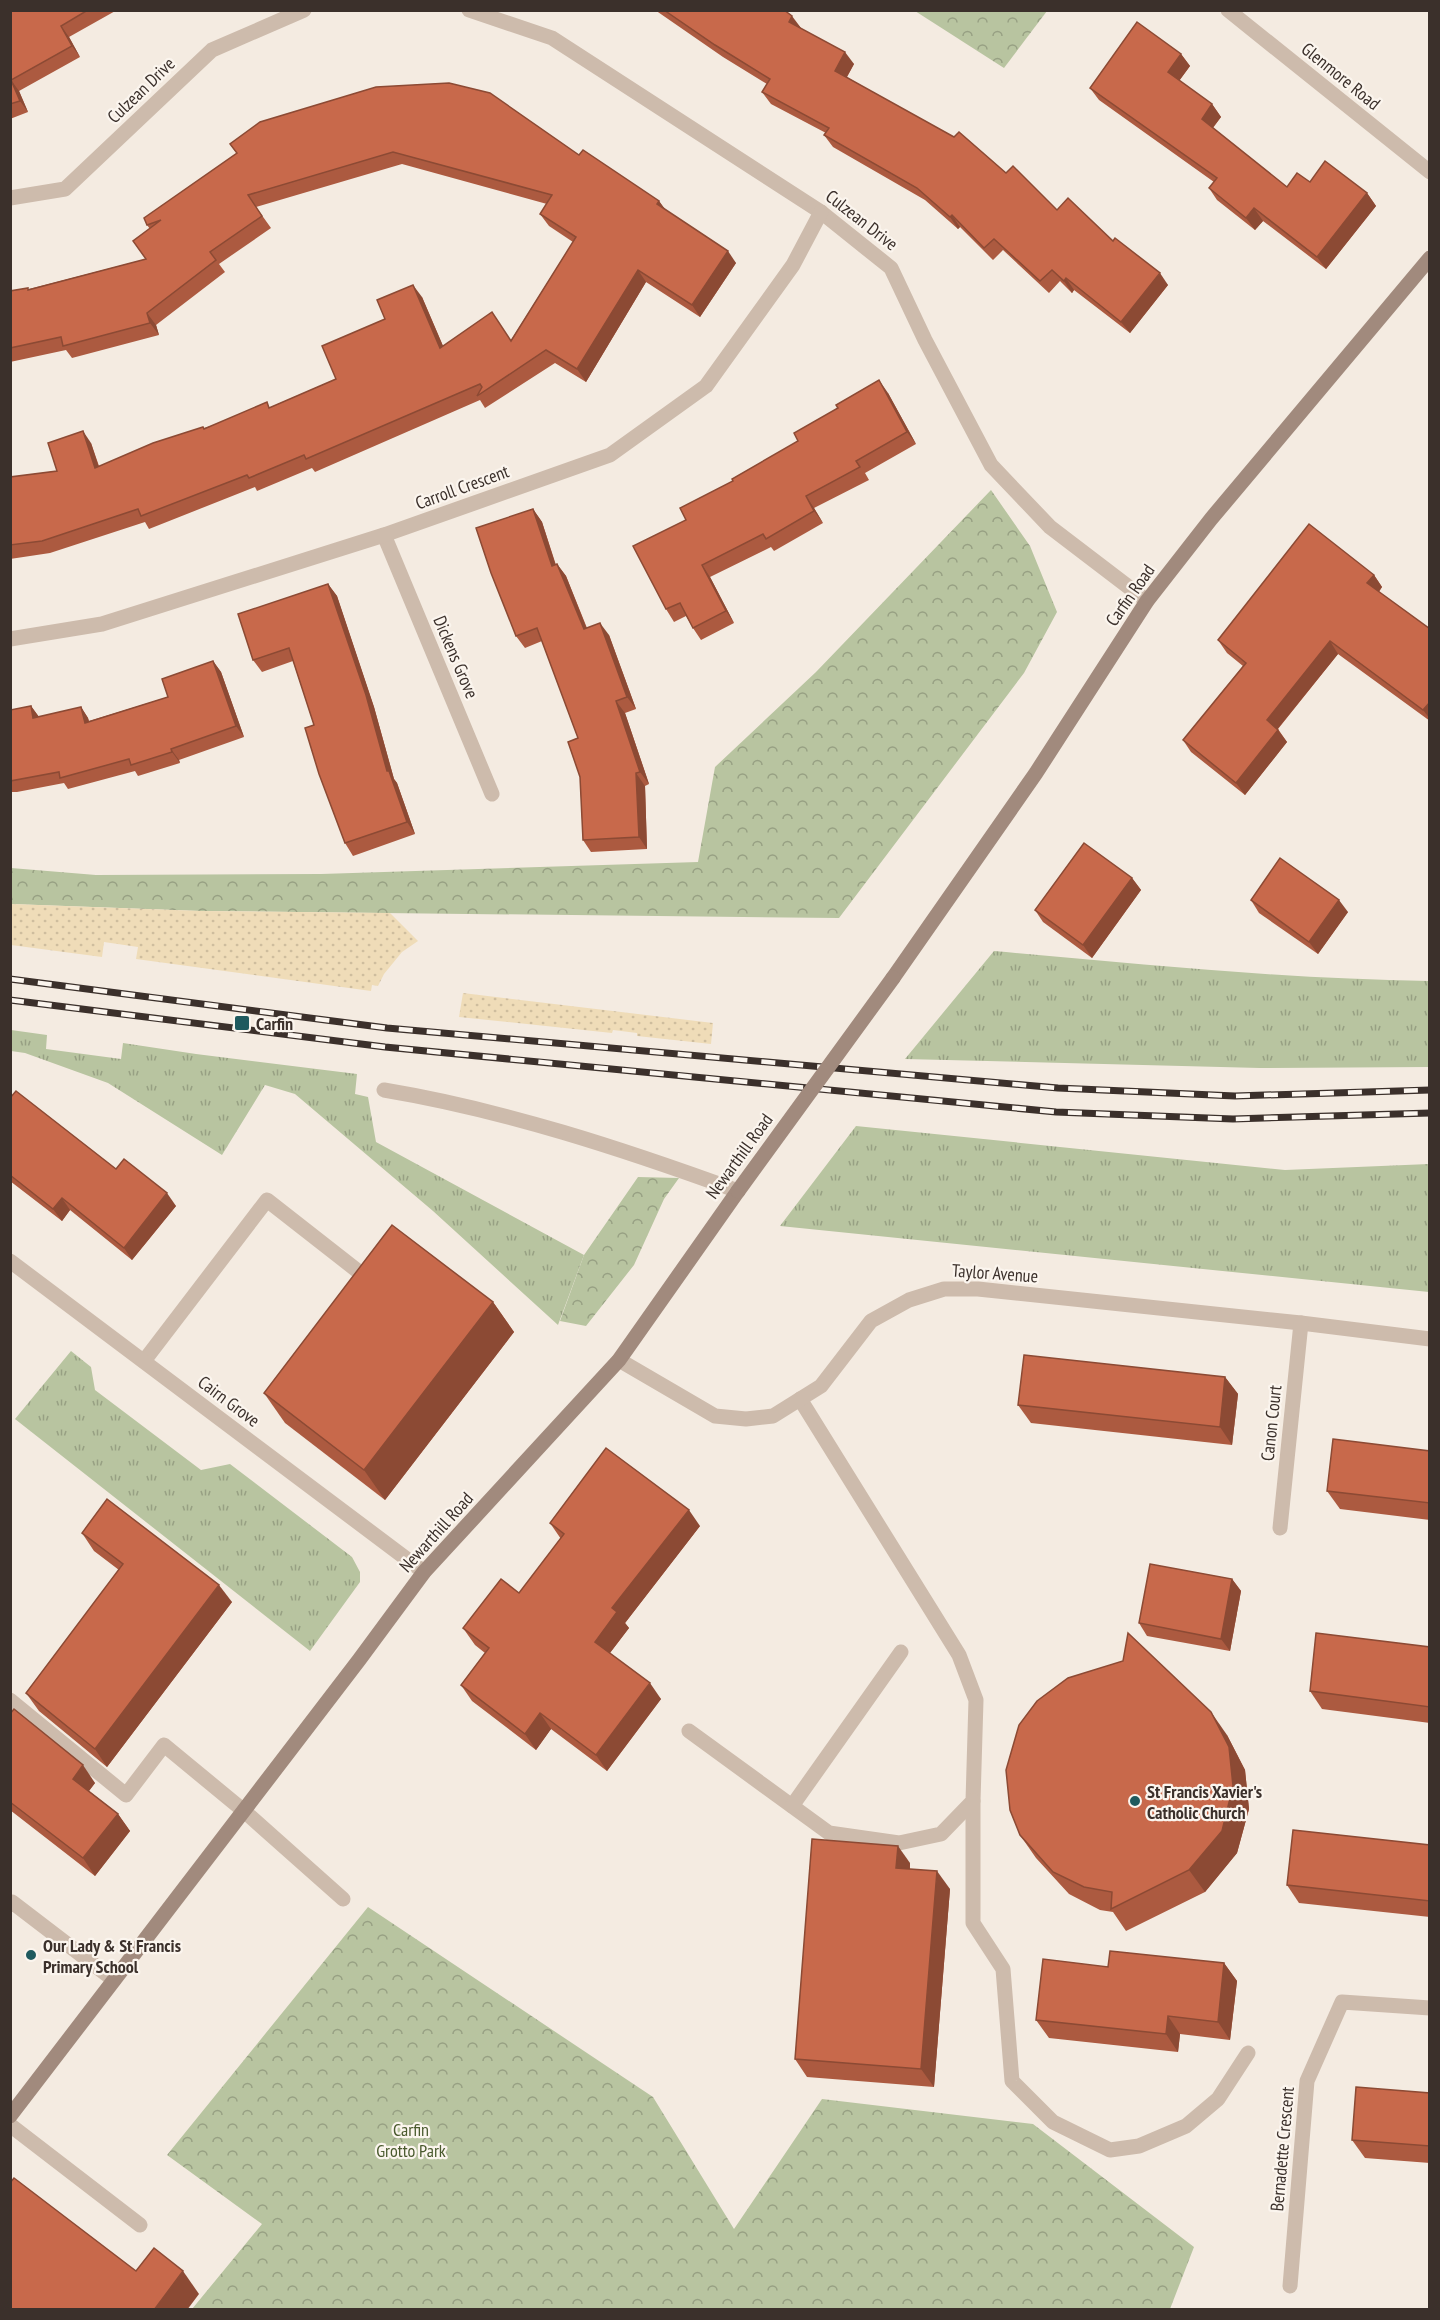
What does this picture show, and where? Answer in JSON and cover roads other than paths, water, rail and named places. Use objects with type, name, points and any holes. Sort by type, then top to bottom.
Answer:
[{"type":"main road","name":"Carfin Road","points":[[893,978],[1036,772],[1147,601],[1211,519],[1430,258]]},
{"type":"main road","name":"Newarthill Road","points":[[10,2116],[424,1572],[619,1360],[738,1191],[893,978]]},
{"type":"street","name":"Culzean Drive","points":[[10,198],[65,189],[212,50],[304,10]]},
{"type":"street","name":"Culzean Drive","points":[[469,10],[552,38],[821,212],[891,268],[925,340],[991,465],[1050,527],[1147,601]]},
{"type":"street","name":"Glenmore Road","points":[[1228,10],[1430,172]]},
{"type":"street","name":"Carroll Crescent","points":[[10,639],[102,624],[384,535],[610,455],[706,386],[793,265],[821,212]]},
{"type":"street","name":"Dickens Grove","points":[[384,535],[492,794]]},
{"type":"street","points":[[384,1090],[429,1097],[524,1122],[635,1155],[738,1191]]},
{"type":"street","points":[[144,1361],[267,1200],[359,1272]]},
{"type":"street","name":"Cairn Grove","points":[[10,1261],[424,1572]]},
{"type":"street","name":"Taylor Avenue","points":[[619,1360],[715,1416],[746,1419],[773,1416],[821,1386],[871,1321],[909,1300],[944,1289],[978,1289],[1430,1339]]},
{"type":"street","name":"Canon Court","points":[[1280,1528],[1300,1323]]},
{"type":"street","points":[[800,1399],[959,1654],[976,1700],[973,1923],[1003,1969],[1012,2081],[1053,2121],[1110,2150],[1138,2146],[1186,2126],[1218,2099],[1248,2053]]},
{"type":"street","points":[[792,1806],[902,1652]]},
{"type":"street","points":[[10,1700],[126,1795],[164,1745],[244,1811],[343,1899]]},
{"type":"street","points":[[689,1731],[829,1833],[899,1843],[941,1834],[973,1801]]},
{"type":"street","points":[[10,1905],[12,1902],[114,1980]]},
{"type":"street","name":"Bernadette Crescent","points":[[1290,2286],[1307,2081],[1342,2002],[1430,2008]]},
{"type":"street","points":[[10,2126],[140,2225]]},
{"type":"railway","points":[[10,979],[387,1028],[1058,1088],[1235,1096],[1430,1090]]},
{"type":"railway","points":[[10,1000],[385,1047],[1056,1112],[1233,1119],[1430,1113]]},
{"type":"place","name":"Carfin","points":[[242,1023]]},
{"type":"place","name":"St Francis Xavier's Catholic Church","points":[[1135,1801]]},
{"type":"place","name":"Our Lady & St Francis Primary School","points":[[31,1955]]},
{"type":"park label","name":"Carfin Grotto Park","points":[[411,2139]]}]
